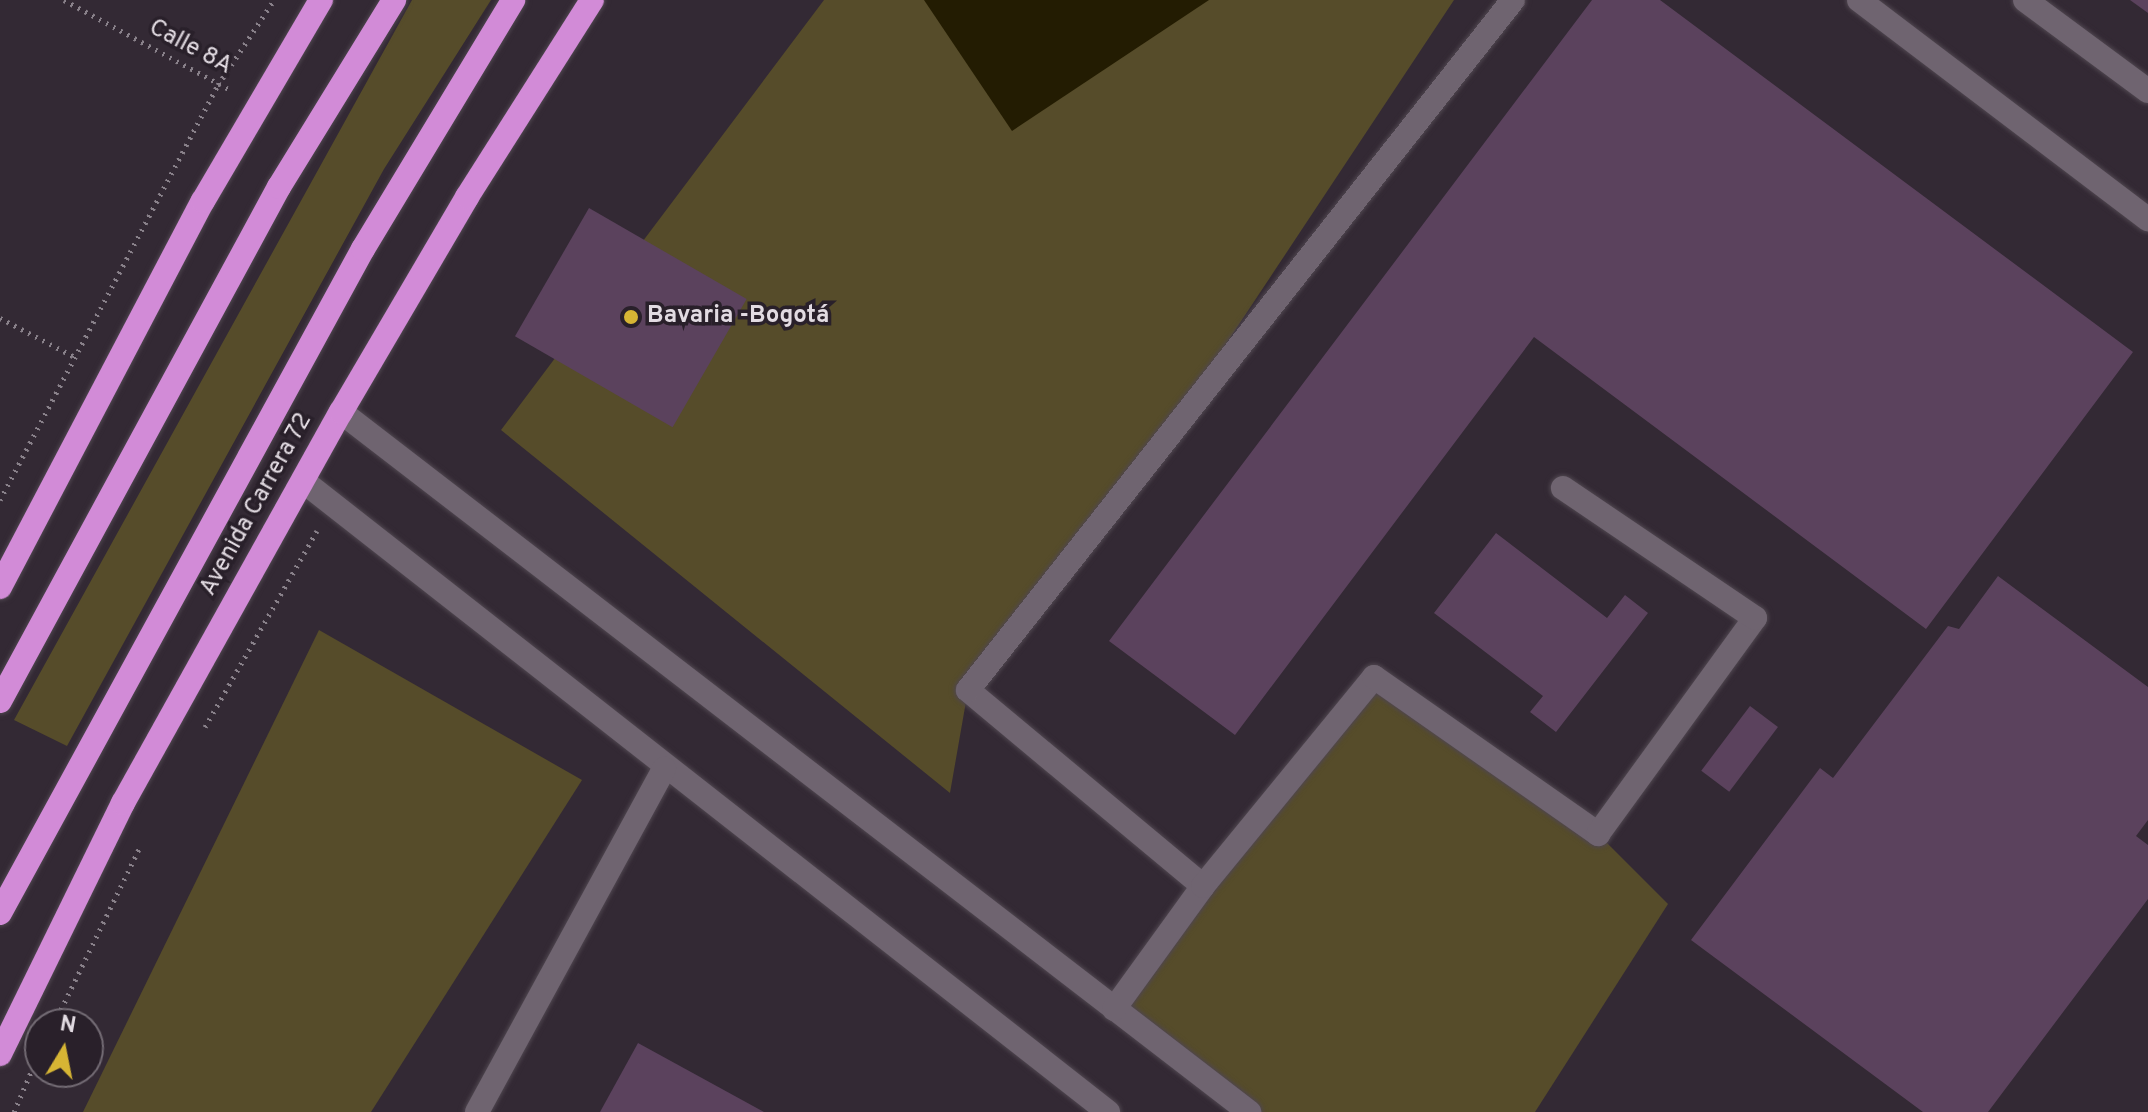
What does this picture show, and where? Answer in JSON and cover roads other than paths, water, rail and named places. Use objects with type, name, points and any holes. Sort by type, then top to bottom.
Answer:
[{"type":"highway","points":[[0,587],[110,375],[258,102],[321,0]]},
{"type":"highway","points":[[0,701],[279,187],[394,0]]},
{"type":"highway","name":"Avenida Carrera 72","points":[[0,913],[363,249],[513,0]]},
{"type":"highway","name":"Avenida Carrera 72","points":[[0,1054],[123,803],[341,412],[483,171],[592,0]]},
{"type":"lane","points":[[1203,886],[968,690],[1513,0]]},
{"type":"lane","points":[[1859,0],[2148,219]]},
{"type":"lane","points":[[2025,0],[2148,91]]},
{"type":"lane","points":[[341,412],[1249,1112]]},
{"type":"lane","points":[[303,481],[664,769],[1108,1112]]},
{"type":"lane","points":[[1114,1009],[1203,886],[1374,677],[1598,834],[1755,618],[1563,488]]},
{"type":"lane","points":[[477,1112],[664,769]]},
{"type":"place","name":"Bavaria -Bogotá","points":[[631,317]]}]
